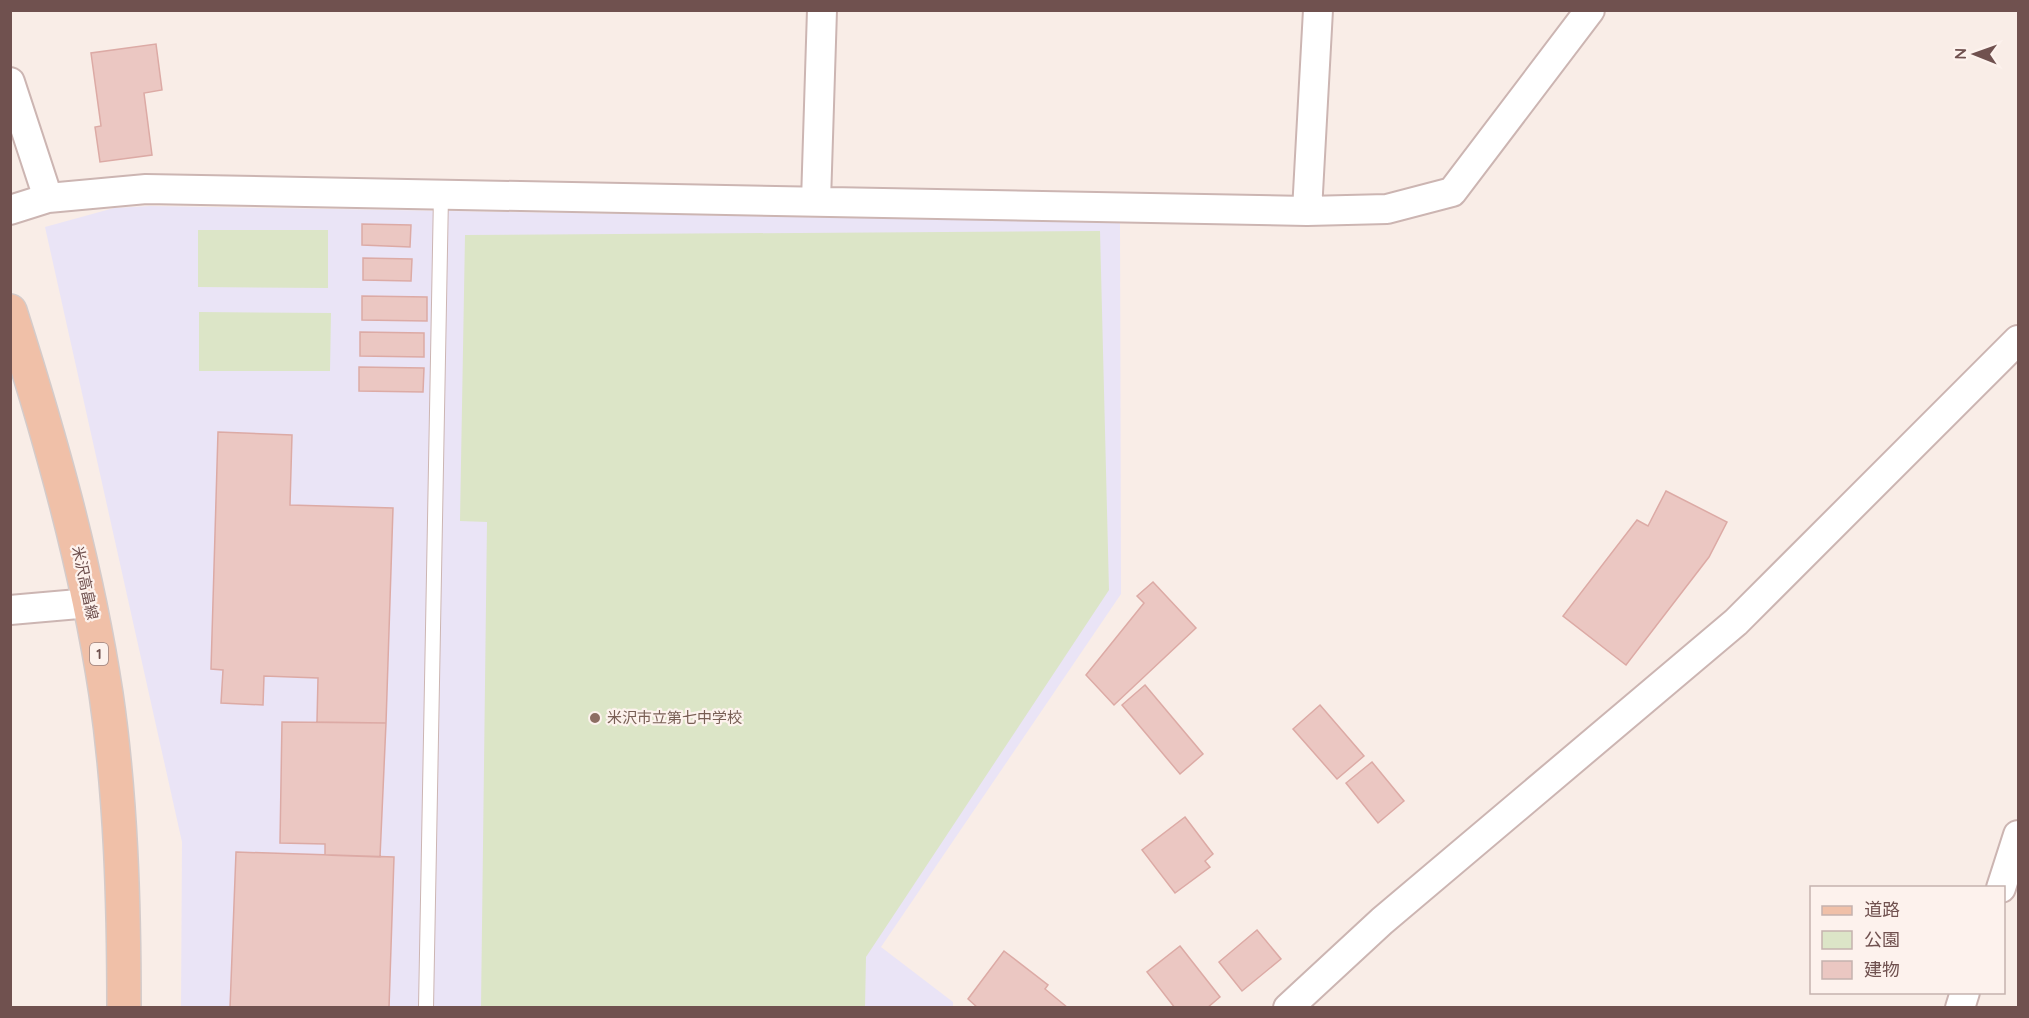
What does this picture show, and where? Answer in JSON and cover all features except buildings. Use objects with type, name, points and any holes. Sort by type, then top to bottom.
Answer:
[{"type":"main road","name":"米沢高畠線","points":[[10,311],[46,424],[90,603],[114,767],[124,1008]]},
{"type":"street","points":[[816,201],[822,10]]},
{"type":"street","points":[[1307,211],[1318,10]]},
{"type":"street","points":[[10,210],[48,198],[146,189],[1307,211],[1387,209],[1452,192],[1590,10]]},
{"type":"street","points":[[10,82],[48,198]]},
{"type":"street","points":[[1288,1008],[1382,921],[1736,622],[2019,340]]},
{"type":"street","points":[[10,610],[90,603]]},
{"type":"street","points":[[2002,886],[2019,835]]},
{"type":"lane","points":[[426,1008],[441,195]]},
{"type":"shaded area","name":"米沢市立第七中学校","points":[[150,206],[1120,222],[1121,594],[881,947],[953,1002],[953,1007],[181,1007],[182,842],[45,227],[114,208]]},
{"type":"green space","points":[[198,230],[328,230],[328,288],[198,287]]},
{"type":"green space","points":[[1100,231],[1109,590],[866,957],[865,1007],[481,1007],[487,522],[460,521],[465,235]]},
{"type":"green space","points":[[199,312],[331,313],[330,371],[199,371]]},
{"type":"place","name":"米沢市立第七中学校","points":[[595,718]]}]
